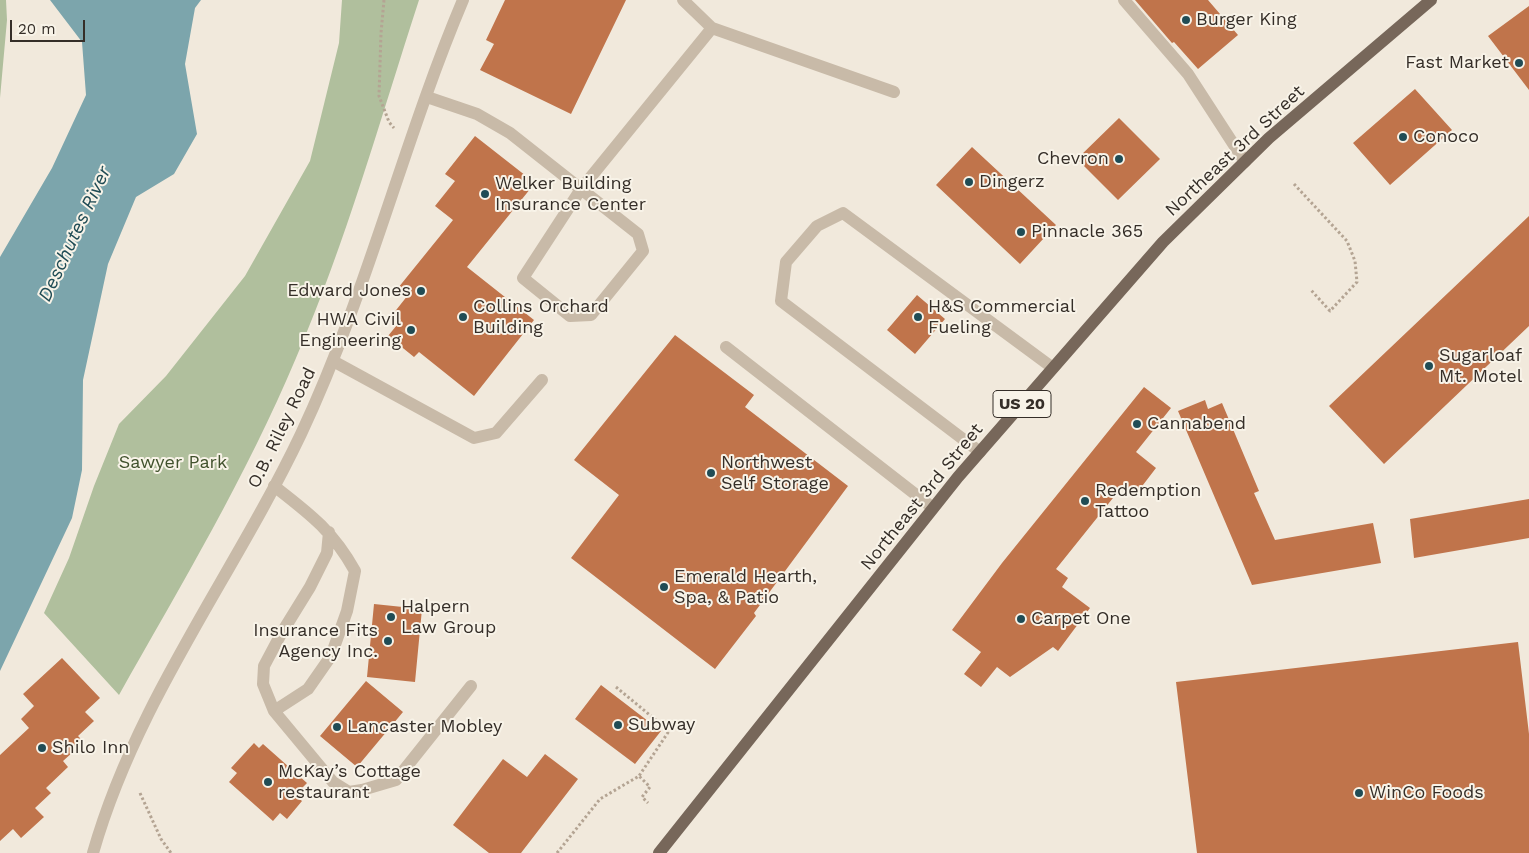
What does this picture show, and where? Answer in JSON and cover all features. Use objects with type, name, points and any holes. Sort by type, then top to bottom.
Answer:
[{"type":"main road","name":"Northeast 3rd Street","points":[[659,853],[933,508],[1163,242],[1269,138],[1431,0]]},
{"type":"street","name":"O.B. Riley Road","points":[[94,853],[118,784],[141,729],[169,675],[248,536],[301,435],[333,361],[374,251],[427,97],[463,0]]},
{"type":"street","points":[[683,0],[712,28],[894,92]]},
{"type":"street","points":[[1124,0],[1188,74],[1245,162]]},
{"type":"street","points":[[427,97],[477,114],[510,134],[581,190],[638,234],[643,250],[591,316],[570,316],[523,278],[581,190],[712,28]]},
{"type":"street","points":[[980,452],[781,301],[786,262],[817,226],[843,213],[1053,368]]},
{"type":"street","points":[[726,347],[933,508]]},
{"type":"street","points":[[333,361],[474,438],[496,433],[542,380]]},
{"type":"street","points":[[274,486],[313,516],[329,532],[345,552],[355,570],[347,611],[331,656],[308,689],[274,711]]},
{"type":"street","points":[[329,532],[327,552],[310,587],[264,666],[263,684],[274,711],[333,782],[349,792],[396,780],[471,686]]},
{"type":"path","points":[[384,0],[379,96],[389,122],[410,145]]},
{"type":"path","points":[[1294,184],[1347,241],[1356,261],[1357,282],[1330,311],[1311,290]]},
{"type":"path","points":[[557,853],[600,799],[639,776],[669,732],[616,687]]},
{"type":"path","points":[[639,776],[650,787],[642,798],[648,803]]},
{"type":"path","points":[[140,794],[161,839],[171,853]]},
{"type":"green space","points":[[0,0],[6,0],[7,20],[0,98]]},
{"type":"green space","name":"Sawyer Park","points":[[342,0],[419,0],[347,225],[296,358],[277,402],[235,487],[119,695],[44,613],[69,558],[94,486],[119,424],[166,376],[245,276],[310,161],[339,43]]},
{"type":"water","name":"Deschutes River","points":[[50,0],[201,0],[195,8],[185,64],[197,134],[174,174],[136,197],[108,264],[83,380],[82,470],[72,518],[0,671],[0,257],[52,168],[86,95],[82,42]]},
{"type":"building","points":[[505,0],[626,0],[571,114],[480,70],[494,44],[486,40]]},
{"type":"building","name":"Burger King","points":[[1135,0],[1208,0],[1238,35],[1198,69],[1174,42],[1172,43]]},
{"type":"building","name":"Fast Market","points":[[1529,6],[1529,90],[1488,36]]},
{"type":"building","name":"Conoco","points":[[1415,89],[1452,130],[1390,185],[1353,143]]},
{"type":"building","name":"Chevron","points":[[1119,118],[1160,159],[1118,200],[1077,159]]},
{"type":"building","name":"Collins Orchard Building","points":[[475,136],[535,183],[467,267],[534,320],[474,396],[419,352],[414,357],[388,336],[401,320],[393,314],[408,295],[398,288],[453,220],[435,206],[455,181],[445,174]]},
{"type":"building","points":[[972,147],[1056,225],[1020,264],[936,185]]},
{"type":"building","name":"Sugarloaf Mt. Motel","points":[[1529,216],[1529,326],[1384,464],[1329,406]]},
{"type":"building","points":[[917,295],[945,319],[915,354],[887,330]]},
{"type":"building","name":"Northwest Self Storage","points":[[675,335],[754,395],[745,407],[848,486],[754,613],[756,616],[715,669],[571,558],[619,495],[574,460]]},
{"type":"building","points":[[1144,387],[1171,408],[1136,452],[1156,468],[1133,498],[1121,488],[1056,569],[1068,578],[1062,587],[1090,608],[1058,651],[1053,647],[1010,677],[997,667],[981,687],[964,674],[981,652],[952,630],[1002,563]]},
{"type":"building","points":[[1205,400],[1208,409],[1222,403],[1259,491],[1254,493],[1275,540],[1373,523],[1381,563],[1252,585],[1178,411]]},
{"type":"building","points":[[1529,499],[1529,538],[1414,558],[1410,519]]},
{"type":"building","points":[[374,604],[422,609],[415,682],[367,677]]},
{"type":"building","name":"WinCo Foods","points":[[1518,642],[1529,734],[1529,853],[1197,853],[1176,682]]},
{"type":"building","name":"Shilo Inn","points":[[62,658],[100,698],[85,712],[94,721],[78,736],[84,742],[63,761],[68,767],[46,788],[51,793],[35,808],[44,817],[21,838],[13,829],[0,841],[0,755],[29,728],[21,719],[34,706],[23,694]]},
{"type":"building","points":[[366,681],[403,712],[357,767],[320,736]]},
{"type":"building","name":"Subway","points":[[601,685],[661,731],[635,764],[575,719]]},
{"type":"building","name":"McKay’s Cottage restaurant","points":[[254,743],[259,748],[263,744],[307,783],[295,795],[302,801],[287,819],[280,813],[273,821],[229,782],[237,773],[231,768]]},
{"type":"building","points":[[545,754],[578,779],[521,853],[489,853],[453,825],[503,759],[527,777]]},
{"type":"place","name":"Burger King","points":[[1186,20]]},
{"type":"place","name":"Fast Market","points":[[1519,63]]},
{"type":"place","name":"Conoco","points":[[1403,137]]},
{"type":"place","name":"Chevron","points":[[1119,159]]},
{"type":"place","name":"Dingerz","points":[[969,182]]},
{"type":"place","name":"Welker Building Insurance Center","points":[[485,194]]},
{"type":"place","name":"Pinnacle 365","points":[[1021,232]]},
{"type":"place","name":"Edward Jones","points":[[421,291]]},
{"type":"place","name":"Collins Orchard Building","points":[[463,317]]},
{"type":"place","name":"H&S Commercial Fueling","points":[[918,317]]},
{"type":"place","name":"HWA Civil Engineering","points":[[411,330]]},
{"type":"place","name":"Sugarloaf Mt. Motel","points":[[1429,366]]},
{"type":"place","name":"Cannabend","points":[[1137,424]]},
{"type":"place","name":"Northwest Self Storage","points":[[711,473]]},
{"type":"place","name":"Redemption Tattoo","points":[[1085,501]]},
{"type":"place","name":"Emerald Hearth, Spa, & Patio","points":[[664,587]]},
{"type":"place","name":"Halpern Law Group","points":[[391,617]]},
{"type":"place","name":"Carpet One","points":[[1021,619]]},
{"type":"place","name":"Insurance Fits Agency Inc.","points":[[388,641]]},
{"type":"place","name":"Subway","points":[[618,725]]},
{"type":"place","name":"Lancaster Mobley","points":[[337,727]]},
{"type":"place","name":"Shilo Inn","points":[[42,748]]},
{"type":"place","name":"McKay’s Cottage restaurant","points":[[268,782]]},
{"type":"place","name":"WinCo Foods","points":[[1359,793]]}]
